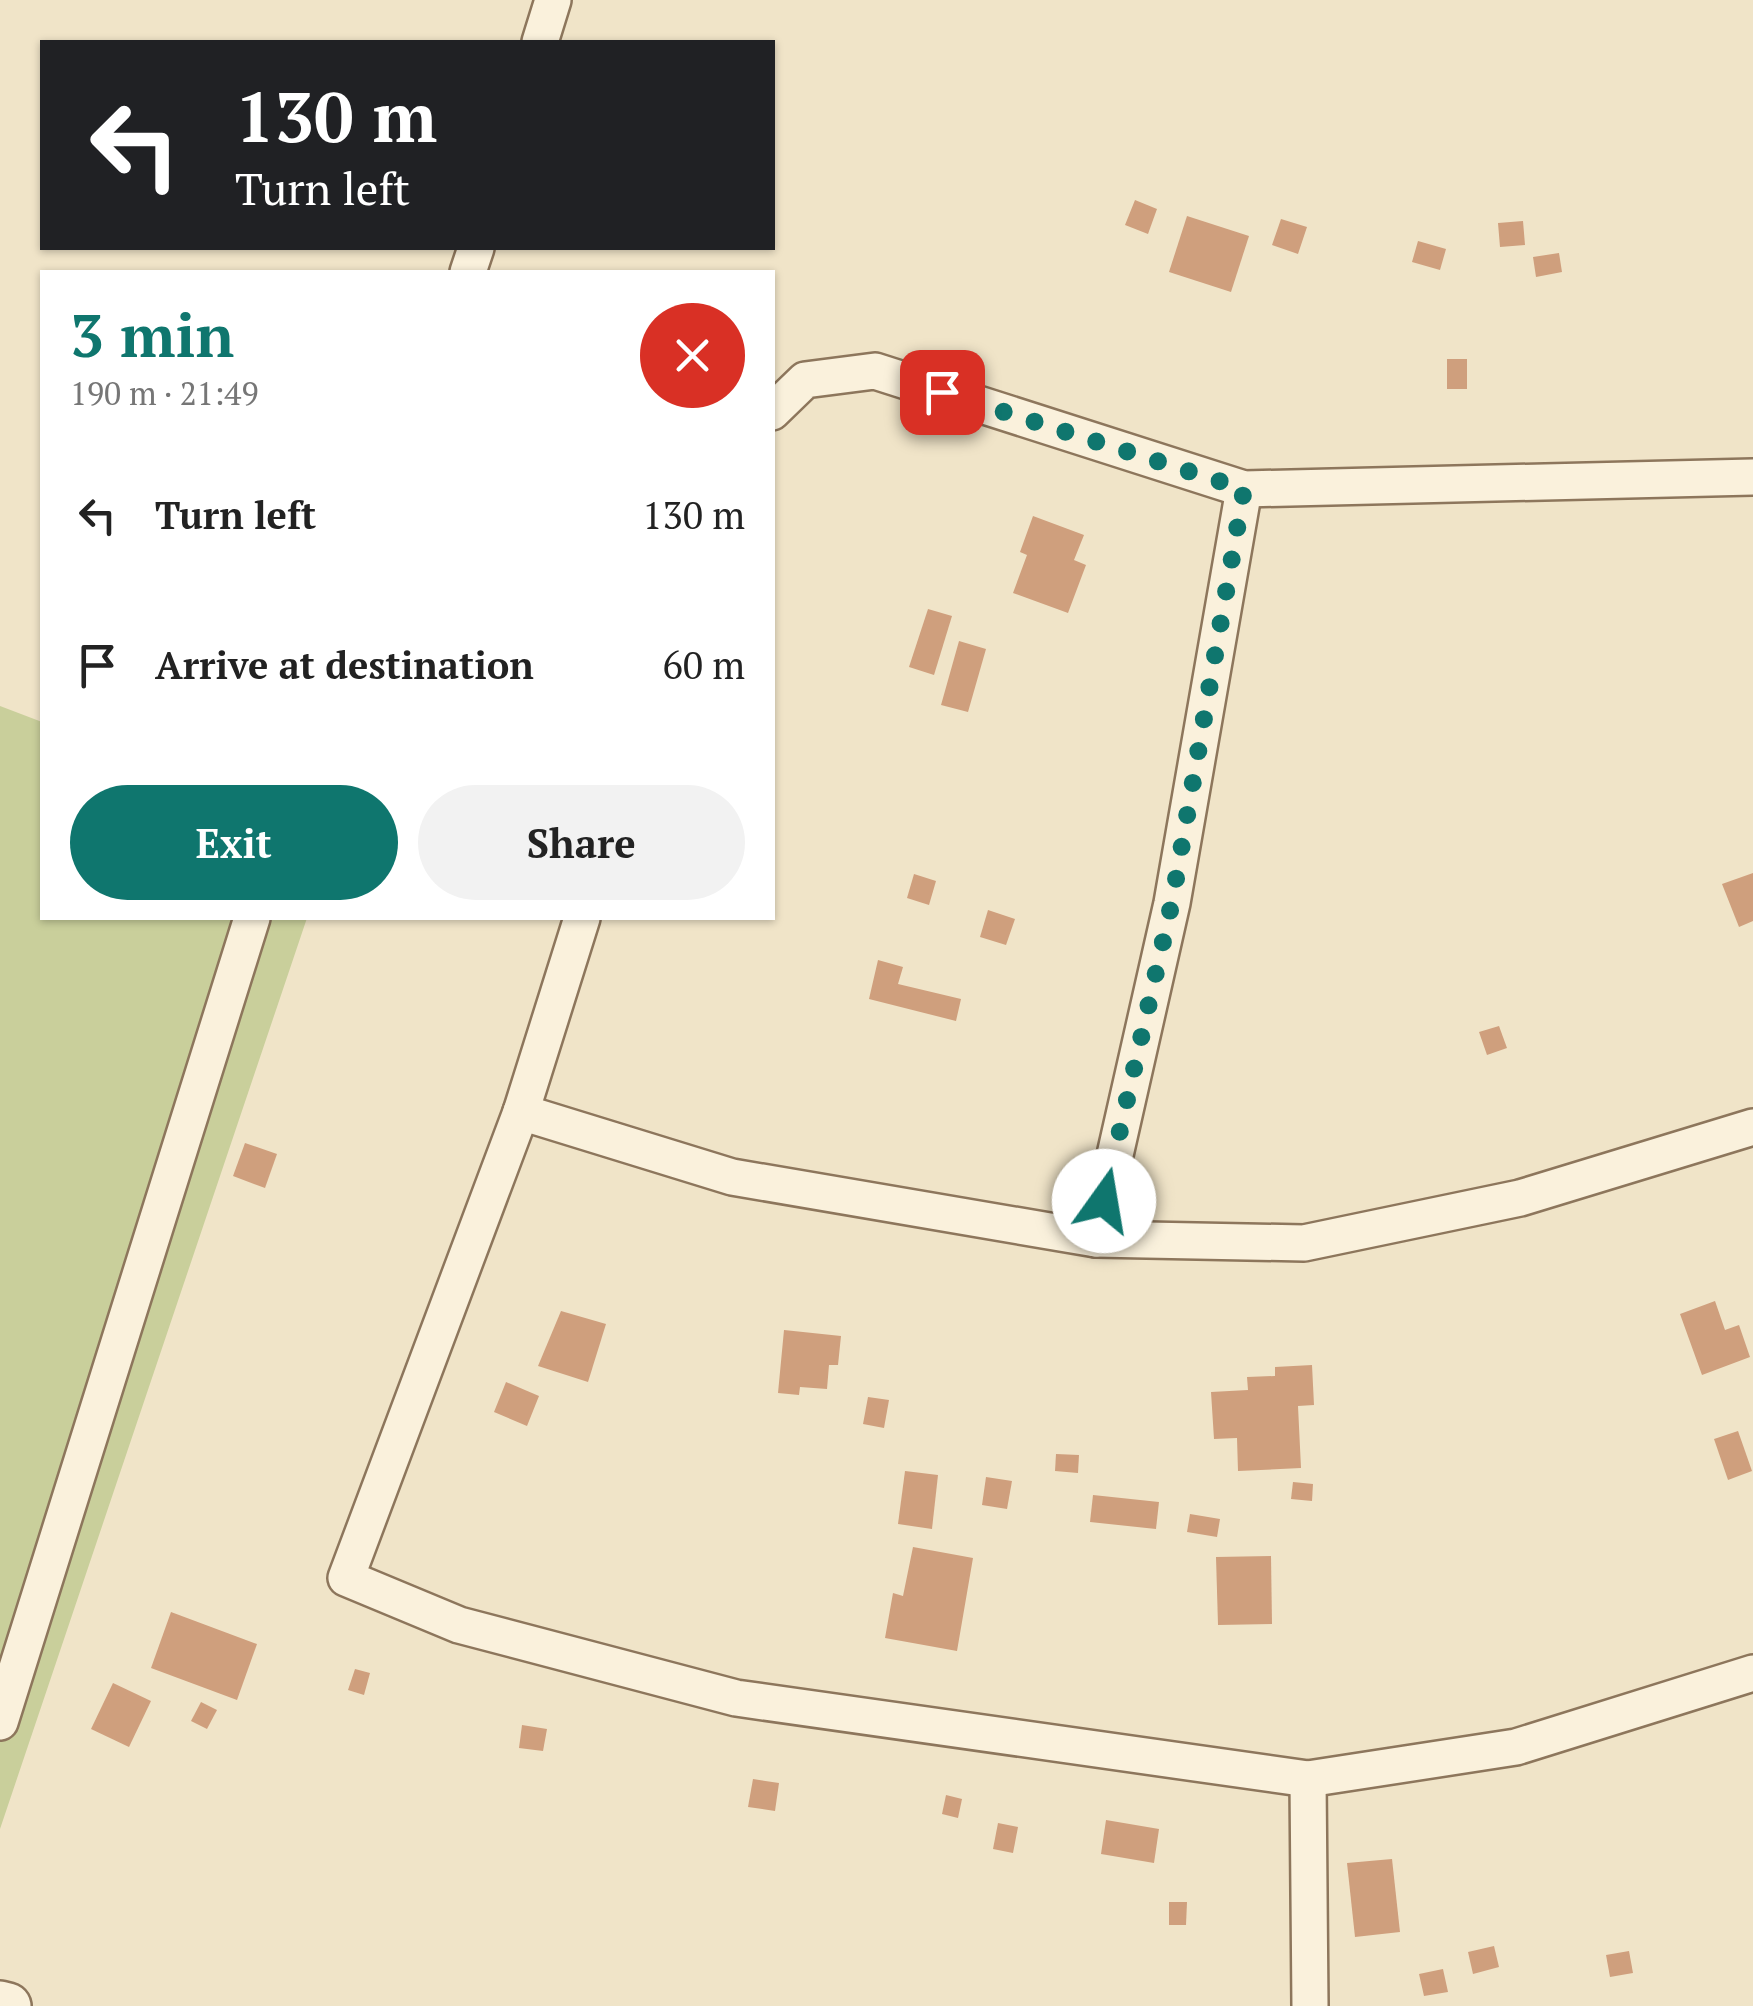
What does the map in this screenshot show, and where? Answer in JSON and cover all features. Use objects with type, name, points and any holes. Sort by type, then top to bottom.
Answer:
[{"type":"street","points":[[541,40],[553,0]]},
{"type":"street","points":[[775,409],[804,380],[874,370],[1244,489],[1753,476]]},
{"type":"street","points":[[1096,1239],[1172,902],[1244,489]]},
{"type":"street","points":[[0,1722],[251,920]]},
{"type":"street","points":[[581,920],[522,1112],[346,1578],[459,1625],[736,1698],[1308,1779],[1516,1747],[1753,1672]]},
{"type":"street","points":[[522,1112],[732,1177],[1096,1239],[1304,1243],[1520,1198],[1753,1126]]},
{"type":"street","points":[[1308,1779],[1310,2006]]},
{"type":"street","points":[[0,2004],[8,2006]]},
{"type":"green space","points":[[0,706],[40,721],[40,920],[306,920],[0,1829]]},
{"type":"building","points":[[1135,200],[1157,209],[1148,234],[1125,225]]},
{"type":"building","points":[[1187,216],[1249,236],[1231,292],[1169,272]]},
{"type":"building","points":[[1281,219],[1307,227],[1298,254],[1272,245]]},
{"type":"building","points":[[1523,221],[1525,245],[1500,247],[1498,223]]},
{"type":"building","points":[[1418,241],[1446,249],[1440,270],[1412,262]]},
{"type":"building","points":[[1559,253],[1562,272],[1536,277],[1533,257]]},
{"type":"building","points":[[1447,359],[1467,359],[1467,389],[1447,389]]},
{"type":"building","points":[[1033,516],[1084,535],[1074,560],[1086,565],[1068,613],[1013,593],[1027,555],[1020,552]]},
{"type":"building","points":[[928,609],[952,616],[934,675],[909,667]]},
{"type":"building","points":[[959,641],[986,649],[968,712],[941,705]]},
{"type":"building","points":[[1753,873],[1753,921],[1739,927],[1722,884]]},
{"type":"building","points":[[914,874],[936,881],[929,905],[907,898]]},
{"type":"building","points":[[988,910],[1015,919],[1006,945],[980,937]]},
{"type":"building","points":[[878,960],[903,967],[898,984],[961,999],[956,1021],[869,999]]},
{"type":"building","points":[[1499,1026],[1507,1048],[1487,1055],[1479,1032]]},
{"type":"building","points":[[245,1143],[277,1154],[265,1188],[233,1176]]},
{"type":"building","points":[[1715,1301],[1725,1330],[1739,1325],[1750,1357],[1702,1375],[1680,1314]]},
{"type":"building","points":[[561,1311],[606,1324],[588,1382],[538,1366]]},
{"type":"building","points":[[784,1330],[841,1336],[838,1365],[829,1365],[827,1389],[800,1387],[799,1395],[778,1393]]},
{"type":"building","points":[[1312,1365],[1314,1405],[1298,1406],[1301,1468],[1238,1471],[1237,1438],[1214,1439],[1211,1392],[1248,1390],[1247,1377],[1275,1376],[1275,1367]]},
{"type":"building","points":[[506,1382],[539,1396],[527,1426],[494,1412]]},
{"type":"building","points":[[868,1397],[889,1400],[884,1428],[863,1424]]},
{"type":"building","points":[[1738,1431],[1752,1471],[1728,1480],[1714,1439]]},
{"type":"building","points":[[1056,1454],[1079,1455],[1078,1473],[1055,1471]]},
{"type":"building","points":[[905,1471],[938,1475],[932,1529],[898,1524]]},
{"type":"building","points":[[986,1477],[1012,1481],[1007,1509],[982,1505]]},
{"type":"building","points":[[1293,1482],[1313,1484],[1312,1501],[1291,1499]]},
{"type":"building","points":[[1093,1495],[1159,1502],[1156,1529],[1090,1522]]},
{"type":"building","points":[[1190,1514],[1220,1519],[1217,1537],[1187,1532]]},
{"type":"building","points":[[913,1547],[973,1558],[957,1651],[885,1638],[893,1593],[903,1596]]},
{"type":"building","points":[[1271,1556],[1272,1624],[1218,1625],[1216,1557]]},
{"type":"building","points":[[171,1612],[257,1644],[237,1700],[151,1668]]},
{"type":"building","points":[[355,1669],[370,1673],[364,1695],[348,1690]]},
{"type":"building","points":[[113,1683],[151,1701],[129,1747],[91,1729]]},
{"type":"building","points":[[201,1702],[217,1710],[207,1729],[191,1721]]},
{"type":"building","points":[[522,1725],[547,1729],[543,1751],[519,1748]]},
{"type":"building","points":[[753,1779],[779,1783],[775,1811],[748,1807]]},
{"type":"building","points":[[946,1795],[962,1799],[958,1818],[942,1814]]},
{"type":"building","points":[[1106,1820],[1159,1829],[1154,1863],[1101,1854]]},
{"type":"building","points":[[998,1823],[1018,1827],[1013,1853],[993,1849]]},
{"type":"building","points":[[1392,1859],[1400,1932],[1355,1937],[1347,1863]]},
{"type":"building","points":[[1169,1902],[1187,1902],[1186,1925],[1169,1925]]},
{"type":"building","points":[[1494,1946],[1499,1967],[1473,1974],[1468,1952]]},
{"type":"building","points":[[1629,1951],[1633,1973],[1610,1977],[1606,1955]]},
{"type":"building","points":[[1443,1969],[1448,1992],[1424,1996],[1419,1974]]},
{"type":"route","points":[[942,392],[1244,489],[1172,902],[1104,1201]]}]
